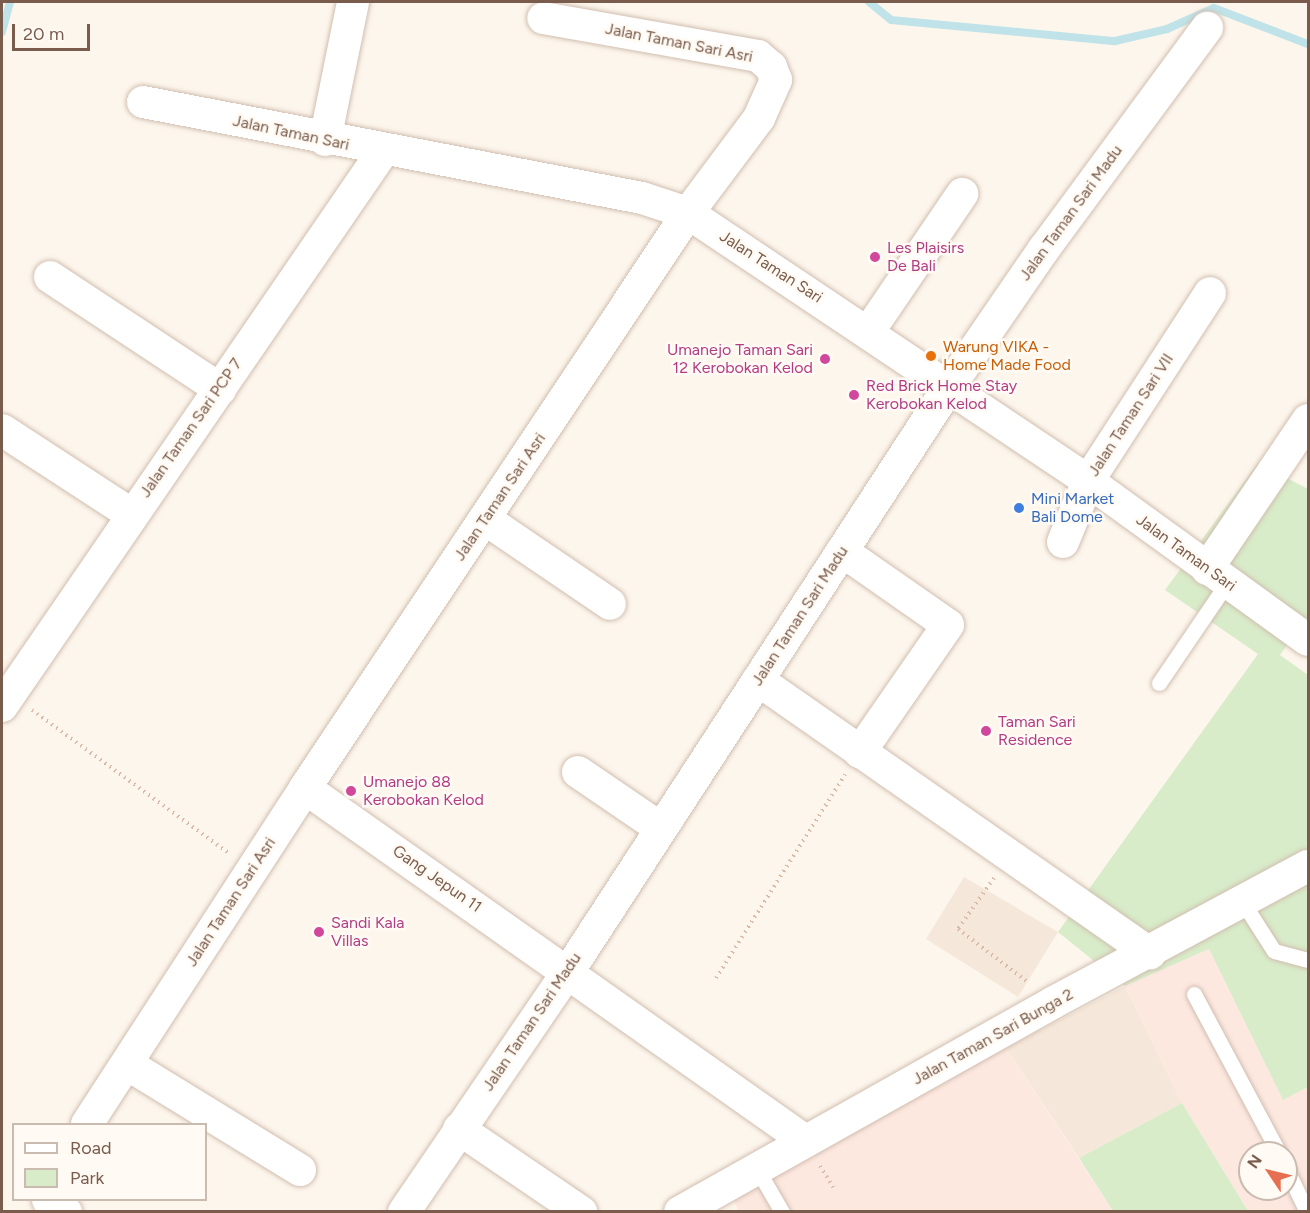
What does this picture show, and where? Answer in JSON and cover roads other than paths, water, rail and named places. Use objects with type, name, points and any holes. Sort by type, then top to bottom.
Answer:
[{"type":"street","points":[[325,140],[353,2]]},
{"type":"street","name":"Jalan Taman Sari Asri","points":[[88,1123],[305,788],[688,213],[759,118],[776,80],[771,67],[759,56],[543,18]]},
{"type":"street","name":"Jalan Taman Sari Madu","points":[[404,1212],[567,972],[949,387],[1044,249],[1206,28]]},
{"type":"street","name":"Jalan Taman Sari","points":[[143,102],[383,152],[642,198],[688,213],[869,332],[1088,481],[1308,640]]},
{"type":"street","name":"Jalan Taman Sari PCP 7","points":[[5,700],[131,514],[383,152]]},
{"type":"street","points":[[869,332],[963,194]]},
{"type":"street","points":[[50,277],[220,389]]},
{"type":"street","name":"Jalan Taman Sari VII","points":[[1063,542],[1088,481],[1210,292]]},
{"type":"street","points":[[1217,576],[1308,420]]},
{"type":"street","points":[[2,430],[131,514]]},
{"type":"street","points":[[485,519],[610,604]]},
{"type":"street","points":[[842,551],[948,625],[860,752]]},
{"type":"street","points":[[758,680],[1150,953]]},
{"type":"street","points":[[578,772],[660,828]]},
{"type":"street","name":"Gang Jepun 11","points":[[305,788],[804,1140]]},
{"type":"street","name":"Jalan Taman Sari Bunga 2","points":[[680,1212],[804,1140],[1054,1002],[1150,953],[1242,900],[1308,866]]},
{"type":"street","points":[[127,1064],[300,1170]]},
{"type":"street","points":[[459,1129],[581,1212]]},
{"type":"street","points":[[50,1201],[66,1212]]},
{"type":"lane","points":[[1159,683],[1217,576]]},
{"type":"lane","points":[[1242,900],[1274,951],[1308,960]]},
{"type":"lane","points":[[1194,994],[1273,1141]]},
{"type":"lane","points":[[756,1167],[782,1212]]},
{"type":"lane","points":[[1298,1193],[1307,1212]]},
{"type":"waterway","points":[[2,32],[10,2]]},
{"type":"waterway","points":[[869,2],[891,20],[1115,41],[1167,29],[1214,8],[1308,44]]},
{"type":"place","name":"Les Plaisirs De Bali","points":[[875,257]]},
{"type":"place","name":"Warung VIKA - Home Made Food","points":[[931,356]]},
{"type":"place","name":"Umanejo Taman Sari 12 Kerobokan Kelod","points":[[825,359]]},
{"type":"place","name":"Red Brick Home Stay Kerobokan Kelod","points":[[854,395]]},
{"type":"place","name":"Mini Market Bali Dome","points":[[1019,508]]},
{"type":"place","name":"Taman Sari Residence","points":[[986,731]]},
{"type":"place","name":"Umanejo 88 Kerobokan Kelod","points":[[351,791]]},
{"type":"place","name":"Sandi Kala Villas","points":[[319,932]]}]
